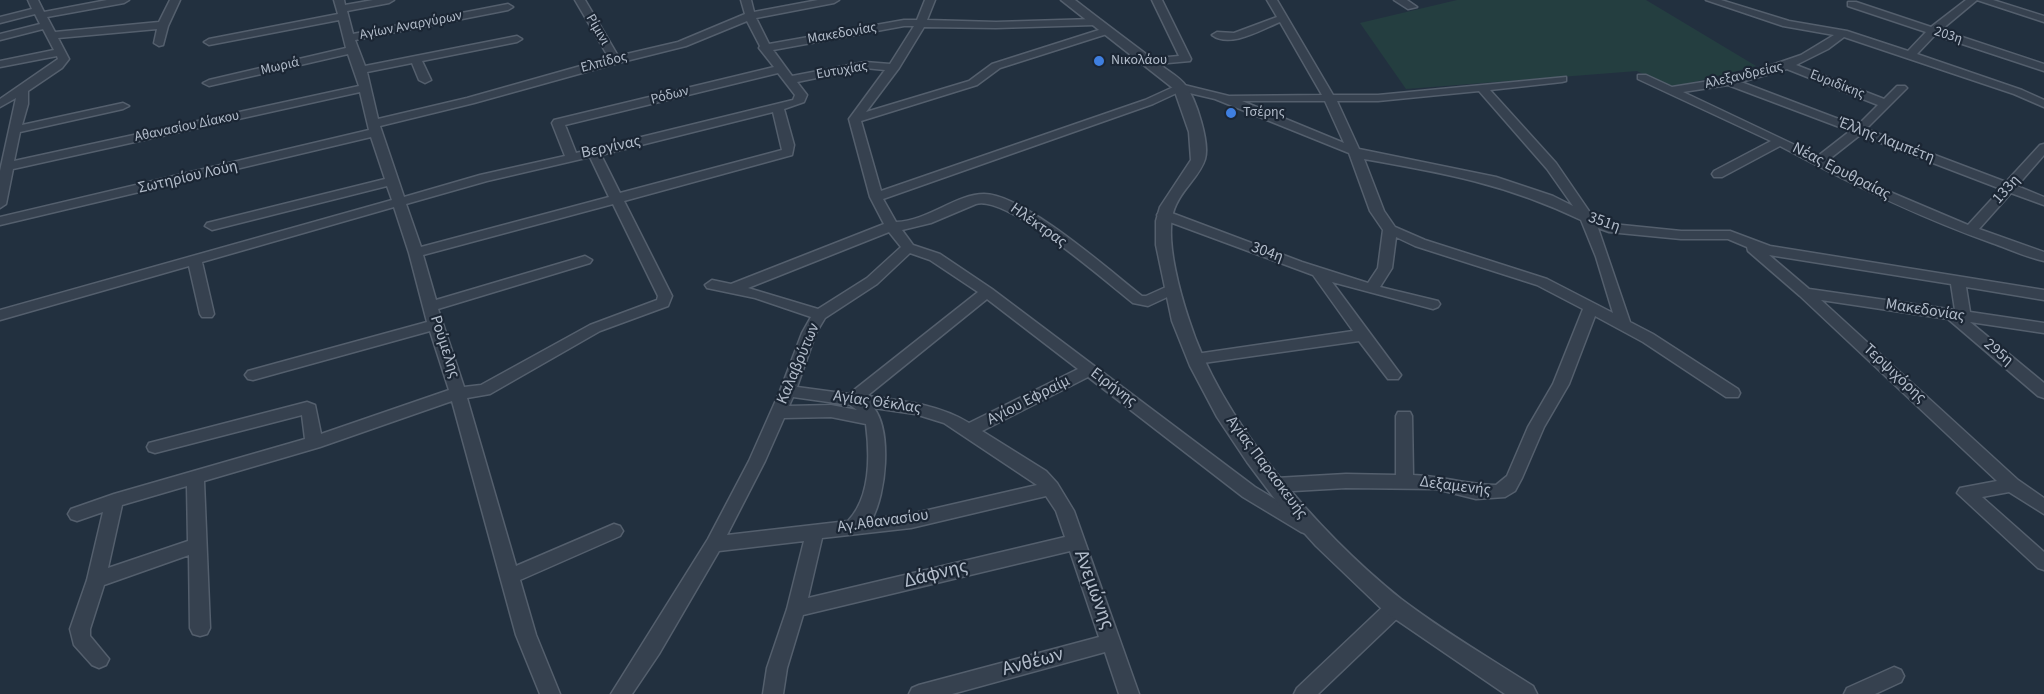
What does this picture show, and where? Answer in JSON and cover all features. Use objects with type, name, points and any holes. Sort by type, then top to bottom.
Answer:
[{"type":"street","points":[[0,20],[43,17],[124,0]]},
{"type":"street","points":[[159,43],[161,25],[175,0]]},
{"type":"street","points":[[209,42],[341,8],[389,0]]},
{"type":"street","name":"Ρίμινι","points":[[580,0],[615,60]]},
{"type":"street","points":[[746,0],[750,16],[764,48],[790,80]]},
{"type":"street","name":"Ελπίδος","points":[[374,128],[615,60],[682,44],[750,16],[834,0]]},
{"type":"street","points":[[908,248],[892,226],[876,197],[855,119],[863,104],[893,68],[921,24],[930,0]]},
{"type":"street","points":[[1066,0],[1180,87],[1189,109],[1199,153],[1198,160],[1172,198],[1164,215]]},
{"type":"street","points":[[1146,62],[1186,59],[1157,0]]},
{"type":"street","points":[[1272,0],[1330,99],[1355,152],[1377,211],[1390,230],[1467,259],[1534,279],[1648,338],[1732,393]]},
{"type":"street","points":[[1399,0],[1412,7]]},
{"type":"street","points":[[1711,0],[1787,24],[1843,33],[2018,92],[2044,104]]},
{"type":"street","points":[[1911,56],[1933,31],[1972,0]]},
{"type":"street","points":[[1982,0],[2044,19]]},
{"type":"street","name":"203η","points":[[1852,4],[2044,68]]},
{"type":"street","name":"Αγίων Αναργύρων","points":[[351,44],[508,6]]},
{"type":"street","name":"Ρούμελης","points":[[341,8],[361,70],[374,128],[416,253],[435,325],[459,393],[526,635],[550,694]]},
{"type":"street","points":[[0,104],[22,91],[61,63],[63,59],[43,17]]},
{"type":"street","points":[[0,37],[43,17],[161,25]]},
{"type":"street","points":[[1217,35],[1235,36],[1282,18]]},
{"type":"street","name":"Μακεδονίας","points":[[764,48],[904,22],[1017,25],[1094,22]]},
{"type":"street","points":[[855,119],[973,83],[996,66],[1106,31]]},
{"type":"street","name":"Αλεξανδρείας","points":[[1672,90],[1764,74],[1788,66],[1826,48],[1843,33]]},
{"type":"street","points":[[361,70],[416,61],[517,39]]},
{"type":"street","name":"Μωριά","points":[[208,83],[351,44]]},
{"type":"street","points":[[0,64],[60,52]]},
{"type":"street","points":[[416,61],[425,80]]},
{"type":"street","name":"Ευτυχίας","points":[[790,80],[865,65],[893,68]]},
{"type":"street","name":"Ευριδίκης","points":[[1788,66],[1887,104]]},
{"type":"street","name":"Ρόδων","points":[[571,156],[558,123],[781,69]]},
{"type":"street","name":"Νέας Ερυθραίας","points":[[1642,77],[1780,141],[1860,184],[1970,231],[2044,257]]},
{"type":"street","points":[[1219,96],[1242,99],[1378,98],[1562,79]]},
{"type":"street","name":"Βεργίνας","points":[[0,315],[398,202],[571,156],[594,153],[778,109],[800,100],[801,95],[790,80]]},
{"type":"street","name":"Έλλης Λαμπέτη","points":[[1728,81],[2044,201]]},
{"type":"street","points":[[876,197],[1105,118],[1149,102],[1180,87]]},
{"type":"street","name":"351η","points":[[1180,87],[1219,96],[1355,152],[1467,173],[1548,200],[1609,228],[1681,235],[1722,234],[1767,250],[2044,295]]},
{"type":"street","name":"Αθανασίου Δίακου","points":[[8,166],[365,88]]},
{"type":"street","points":[[1482,88],[1552,168],[1586,217],[1599,246],[1624,326]]},
{"type":"street","points":[[1820,161],[1887,104],[1901,88]]},
{"type":"street","points":[[0,204],[14,130],[22,104],[22,91]]},
{"type":"street","points":[[14,130],[123,106]]},
{"type":"street","points":[[416,253],[788,152],[788,144],[778,109]]},
{"type":"street","name":"Σωτηρίου Λούη","points":[[0,221],[318,147],[374,128]]},
{"type":"street","points":[[1718,174],[1780,141]]},
{"type":"street","name":"133η","points":[[1970,231],[2044,148]]},
{"type":"street","points":[[77,514],[114,501],[314,443],[459,393],[484,390],[595,328],[663,303],[665,296],[594,153]]},
{"type":"street","points":[[212,226],[391,181]]},
{"type":"street","name":"Ηλέκτρας","points":[[892,226],[907,225],[980,199],[998,199],[1036,222],[1138,300],[1148,301],[1172,290]]},
{"type":"street","name":"304η","points":[[1164,215],[1317,272],[1371,289],[1433,304]]},
{"type":"street","name":"Αγίας Παρασκευής","points":[[1164,215],[1172,290],[1179,316],[1196,359],[1238,434],[1276,485],[1316,533],[1396,607],[1525,694]]},
{"type":"street","points":[[734,288],[892,226]]},
{"type":"street","points":[[1371,289],[1385,268],[1390,230]]},
{"type":"street","name":"Τερψιχόρης","points":[[1743,242],[1805,293],[2012,485],[2044,507]]},
{"type":"street","name":"Ειρήνης","points":[[908,248],[935,256],[987,292],[1249,492],[1316,533]]},
{"type":"street","name":"Καλαβρύτων","points":[[621,694],[714,544],[757,461],[788,391],[809,333],[820,315],[872,281],[908,248]]},
{"type":"street","points":[[195,260],[207,314]]},
{"type":"street","points":[[431,306],[585,260]]},
{"type":"street","points":[[1317,272],[1393,375]]},
{"type":"street","points":[[1958,282],[1958,316]]},
{"type":"street","points":[[712,285],[758,294],[820,315]]},
{"type":"street","points":[[853,528],[868,509],[873,484],[875,440],[872,418],[853,399],[987,292]]},
{"type":"street","name":"Μακεδονίας","points":[[1805,293],[2044,328]]},
{"type":"street","name":"Δεξαμενής","points":[[1276,485],[1405,481],[1436,482],[1476,492],[1500,492],[1509,486],[1536,427],[1561,384],[1590,309]]},
{"type":"street","name":"295η","points":[[1958,316],[2044,392]]},
{"type":"street","points":[[253,375],[435,325]]},
{"type":"street","points":[[1196,359],[1363,335]]},
{"type":"street","name":"Αγίου Εφραίμ","points":[[969,432],[1090,370]]},
{"type":"street","name":"Αγίας Θέκλας","points":[[788,391],[933,412],[950,419],[1040,476],[1051,488]]},
{"type":"street","points":[[155,447],[307,408],[314,443]]},
{"type":"street","points":[[779,412],[831,411],[872,418]]},
{"type":"street","points":[[1404,416],[1405,481]]},
{"type":"street","points":[[195,479],[200,628]]},
{"type":"street","points":[[2012,485],[1966,493],[2044,563]]},
{"type":"street","name":"Αγ.Αθανασίου","points":[[714,544],[911,520],[1051,488]]},
{"type":"street","name":"Ανεμώνης","points":[[1051,488],[1065,512],[1129,694]]},
{"type":"street","points":[[99,659],[81,639],[80,629],[96,580],[114,501]]},
{"type":"street","points":[[509,577],[614,531]]},
{"type":"street","points":[[773,694],[777,668],[796,609],[815,531]]},
{"type":"street","name":"Δάφνης","points":[[796,609],[1076,542]]},
{"type":"street","points":[[96,580],[197,544]]},
{"type":"street","points":[[1304,694],[1396,607]]},
{"type":"street","name":"Ανθέων","points":[[919,694],[1112,642]]},
{"type":"street","points":[[1854,694],[1894,676]]},
{"type":"green space","points":[[1457,0],[1646,0],[1756,66],[1671,88],[1637,71],[1406,89],[1360,23]]},
{"type":"place","name":"Νικολάου","points":[[1099,61]]},
{"type":"place","name":"Τσέρης","points":[[1231,113]]}]
